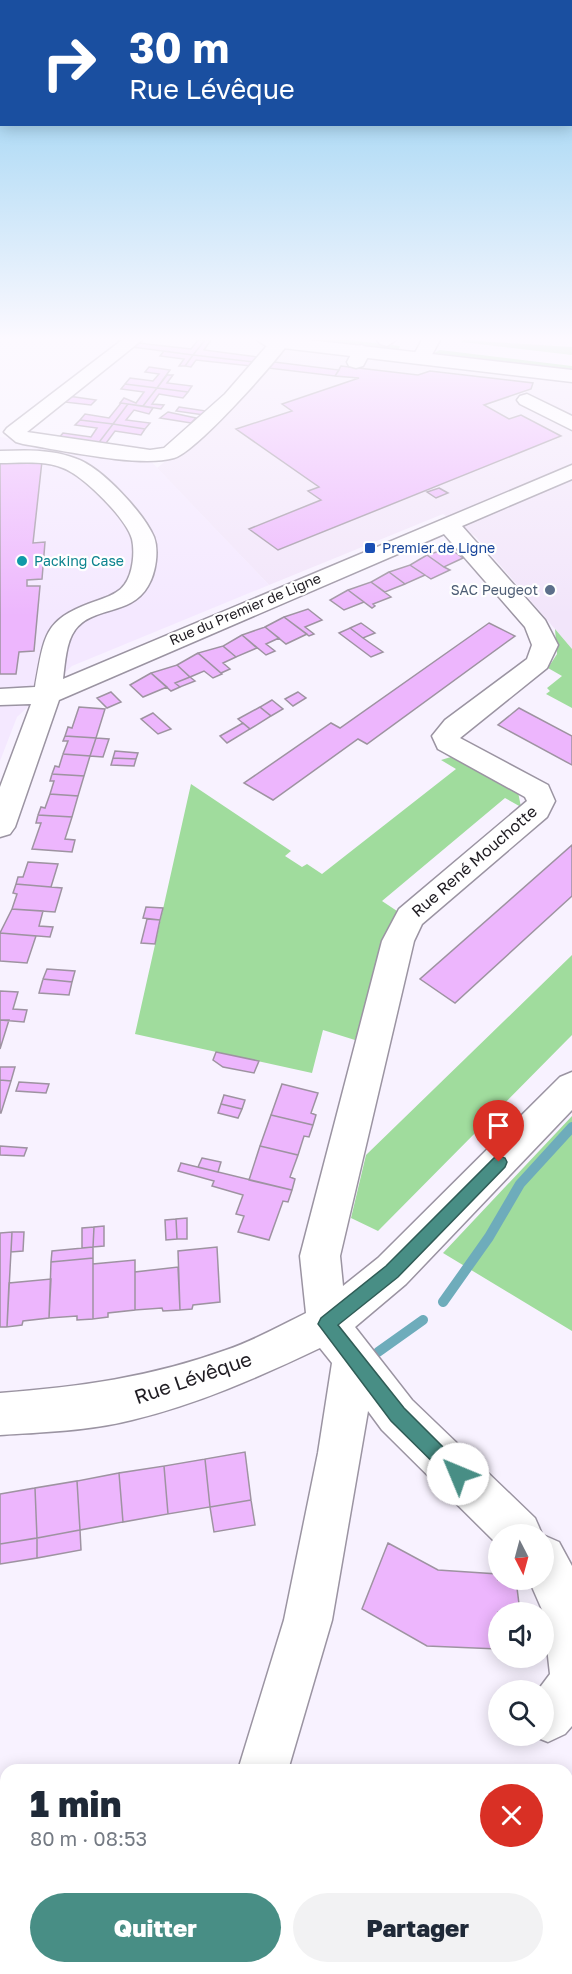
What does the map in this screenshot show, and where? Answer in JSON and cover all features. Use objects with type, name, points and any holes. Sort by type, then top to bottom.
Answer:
[{"type":"street","points":[[14,432],[23,438],[150,456],[170,453],[194,432]]},
{"type":"street","points":[[0,457],[43,458],[75,465],[101,484],[143,537],[144,556],[134,589],[113,604],[73,620],[62,630],[47,695],[0,827]]},
{"type":"street","name":"Rue du Premier de Ligne","points":[[47,695],[572,471]]},
{"type":"street","name":"Rue René Mouchotte","points":[[327,1324],[321,1256],[402,929],[410,917],[537,810],[541,801],[538,792],[448,743],[446,736],[455,726],[538,663],[545,645],[542,634],[530,618],[447,523]]},
{"type":"street","points":[[0,697],[47,695]]},
{"type":"street","name":"Rue Lévêque","points":[[0,1414],[69,1409],[132,1399],[232,1369],[327,1324],[392,1272],[572,1087]]},
{"type":"street","points":[[327,1324],[398,1414],[509,1524]]},
{"type":"street","points":[[265,1764],[308,1620],[340,1453],[354,1358]]},
{"type":"street","points":[[554,1579],[562,1595],[572,1668]]},
{"type":"shaded area","points":[[201,432],[572,432],[572,649],[476,537],[443,514],[269,585],[157,468]]},
{"type":"shaded area","points":[[0,437],[146,456],[269,585],[72,666],[17,717],[0,761]]},
{"type":"green space","points":[[555,629],[572,649],[572,708],[546,694],[550,691],[547,688],[562,676],[548,668],[557,654]]},
{"type":"green space","points":[[451,757],[461,760],[518,792],[521,807],[505,798],[382,901],[397,911],[355,1040],[323,1030],[312,1073],[135,1034],[191,784],[291,851],[285,856],[302,867],[307,864],[322,874],[456,769],[441,760]]},
{"type":"green space","points":[[572,955],[572,1035],[378,1231],[351,1218],[366,1155]]},
{"type":"green space","points":[[572,1116],[572,1331],[443,1253]]},
{"type":"building","points":[[94,432],[107,432],[97,445],[57,440],[63,433],[91,437]]},
{"type":"building","points":[[107,432],[114,432],[104,446],[97,445]]},
{"type":"building","points":[[122,432],[143,432],[141,435]]},
{"type":"building","points":[[240,432],[554,432],[561,436],[278,550],[249,529],[321,500],[308,491],[319,487]]},
{"type":"building","name":"Packing Case","points":[[42,461],[33,543],[45,542],[42,579],[27,580],[27,586],[40,586],[34,651],[19,652],[16,674],[0,674],[0,462]]},
{"type":"building","points":[[439,488],[448,493],[436,498],[427,492]]},
{"type":"building","points":[[449,548],[463,558],[444,567],[427,555]]},
{"type":"building","points":[[427,555],[450,570],[431,579],[410,565]]},
{"type":"building","points":[[410,565],[425,575],[405,584],[389,572]]},
{"type":"building","points":[[389,572],[405,584],[385,592],[371,582]]},
{"type":"building","points":[[371,582],[391,597],[373,604],[375,606],[372,608],[348,590]]},
{"type":"building","points":[[348,590],[364,602],[344,610],[330,600]]},
{"type":"building","points":[[308,609],[322,620],[305,627],[314,634],[309,636],[284,617]]},
{"type":"building","points":[[284,617],[307,634],[286,644],[265,627]]},
{"type":"building","points":[[361,623],[375,633],[363,638],[350,628]]},
{"type":"building","points":[[489,623],[515,636],[367,744],[358,739],[273,800],[244,783],[331,723],[340,728]]},
{"type":"building","points":[[265,627],[279,638],[266,644],[275,651],[266,655],[242,635]]},
{"type":"building","points":[[350,628],[383,652],[371,657],[339,633]]},
{"type":"building","points":[[242,635],[257,648],[236,657],[223,646]]},
{"type":"building","points":[[223,646],[236,657],[223,663],[230,669],[221,673],[198,653]]},
{"type":"building","points":[[198,653],[222,674],[213,678],[204,671],[190,677],[177,665]]},
{"type":"building","points":[[177,665],[190,677],[175,683],[180,687],[171,691],[151,673]]},
{"type":"building","points":[[151,673],[167,687],[143,697],[130,685]]},
{"type":"building","points":[[190,677],[195,681],[180,687],[175,683]]},
{"type":"building","points":[[111,692],[121,702],[107,708],[97,698]]},
{"type":"building","points":[[298,692],[306,698],[293,706],[285,699]]},
{"type":"building","points":[[272,700],[283,709],[271,716],[260,707]]},
{"type":"building","points":[[79,707],[105,709],[96,738],[65,736],[68,727],[72,728]]},
{"type":"building","points":[[260,707],[271,716],[250,729],[238,719]]},
{"type":"building","points":[[519,708],[572,736],[572,765],[498,725]]},
{"type":"building","points":[[153,713],[171,729],[158,734],[141,719]]},
{"type":"building","points":[[243,723],[250,729],[227,743],[220,736]]},
{"type":"building","points":[[65,736],[96,738],[90,756],[63,754],[68,741],[63,741]]},
{"type":"building","points":[[96,738],[109,739],[103,757],[90,756]]},
{"type":"building","points":[[115,751],[138,753],[136,759],[113,758]]},
{"type":"building","points":[[63,754],[90,756],[84,776],[52,774],[55,766],[59,767]]},
{"type":"building","points":[[113,758],[136,759],[134,766],[111,765]]},
{"type":"building","points":[[52,774],[84,776],[78,796],[50,794],[54,781],[50,781]]},
{"type":"building","points":[[50,794],[78,796],[72,817],[38,815],[41,807],[45,808]]},
{"type":"building","points":[[38,815],[72,817],[65,839],[75,840],[72,852],[32,849],[41,823],[36,823]]},
{"type":"building","points":[[572,845],[572,896],[455,1003],[420,979]]},
{"type":"building","points":[[28,862],[58,864],[51,887],[16,884],[18,877],[23,877]]},
{"type":"building","points":[[16,884],[62,888],[55,912],[12,909],[17,894],[13,893]]},
{"type":"building","points":[[146,907],[163,908],[160,920],[143,918]]},
{"type":"building","points":[[12,909],[43,911],[39,926],[53,927],[50,937],[0,933]]},
{"type":"building","points":[[147,919],[160,920],[155,944],[141,943]]},
{"type":"building","points":[[0,933],[36,936],[27,963],[0,961]]},
{"type":"building","points":[[47,969],[75,971],[72,982],[43,979]]},
{"type":"building","points":[[43,979],[72,982],[69,995],[39,993]]},
{"type":"building","points":[[0,991],[18,992],[13,1009],[27,1010],[24,1022],[0,1020]]},
{"type":"building","points":[[0,1020],[9,1020],[0,1049]]},
{"type":"building","points":[[216,1052],[259,1061],[254,1073],[223,1067],[213,1060]]},
{"type":"building","points":[[0,1067],[15,1067],[11,1081],[0,1080]]},
{"type":"building","points":[[0,1080],[11,1081],[1,1113],[0,1113]]},
{"type":"building","points":[[19,1082],[49,1084],[46,1093],[16,1091]]},
{"type":"building","points":[[282,1084],[318,1093],[311,1113],[316,1115],[313,1125],[271,1115]]},
{"type":"building","points":[[224,1095],[245,1100],[242,1109],[221,1104]]},
{"type":"building","points":[[221,1104],[242,1109],[238,1118],[218,1113]]},
{"type":"building","points":[[271,1115],[313,1125],[309,1137],[304,1136],[298,1155],[260,1146]]},
{"type":"building","points":[[0,1146],[27,1148],[24,1156],[0,1155]]},
{"type":"building","points":[[260,1146],[298,1155],[290,1177],[295,1179],[292,1190],[249,1180]]},
{"type":"building","points":[[202,1158],[221,1162],[218,1172],[198,1167]]},
{"type":"building","points":[[181,1163],[292,1190],[288,1202],[283,1201],[269,1240],[238,1232],[244,1216],[236,1214],[243,1195],[212,1186],[214,1181],[178,1171]]},
{"type":"building","points":[[187,1218],[187,1239],[177,1239],[176,1219]]},
{"type":"building","points":[[176,1219],[177,1239],[166,1240],[165,1220]]},
{"type":"building","points":[[104,1226],[104,1246],[93,1247],[94,1227]]},
{"type":"building","points":[[94,1227],[93,1247],[82,1248],[82,1228]]},
{"type":"building","points":[[12,1232],[7,1327],[0,1327],[0,1233]]},
{"type":"building","points":[[12,1232],[24,1232],[23,1251],[11,1252]]},
{"type":"building","points":[[93,1247],[93,1258],[51,1262],[52,1251]]},
{"type":"building","points":[[217,1247],[220,1302],[193,1305],[192,1309],[180,1310],[178,1251]]},
{"type":"building","points":[[93,1258],[93,1319],[77,1320],[77,1316],[49,1318],[51,1262]]},
{"type":"building","points":[[135,1260],[135,1310],[108,1313],[108,1317],[93,1319],[93,1264]]},
{"type":"building","points":[[178,1267],[180,1310],[163,1311],[162,1308],[135,1310],[135,1272]]},
{"type":"building","points":[[51,1279],[49,1318],[23,1321],[22,1325],[7,1327],[9,1283]]},
{"type":"building","points":[[245,1452],[251,1500],[210,1507],[205,1459]]},
{"type":"building","points":[[205,1459],[210,1507],[168,1514],[164,1466]]},
{"type":"building","points":[[164,1466],[168,1514],[123,1522],[119,1473]]},
{"type":"building","points":[[119,1473],[123,1522],[80,1530],[77,1481]]},
{"type":"building","points":[[77,1481],[80,1530],[37,1538],[35,1488]]},
{"type":"building","points":[[35,1488],[37,1538],[0,1544],[0,1494]]},
{"type":"building","points":[[251,1500],[255,1525],[214,1532],[210,1507]]},
{"type":"building","points":[[80,1530],[81,1550],[37,1558],[37,1538]]},
{"type":"building","points":[[37,1538],[37,1558],[0,1564],[0,1544]]},
{"type":"building","points":[[388,1543],[438,1570],[488,1573],[488,1590],[517,1590],[519,1602],[488,1602],[488,1649],[427,1646],[362,1609]]},
{"type":"waterway","points":[[443,1302],[489,1237],[520,1184],[572,1127]]},
{"type":"waterway","points":[[378,1352],[423,1320]]},
{"type":"place","name":"Premier de Ligne","points":[[370,548]]},
{"type":"place","name":"Packing Case","points":[[22,561]]},
{"type":"place","name":"SAC Peugeot","points":[[550,590]]},
{"type":"route","points":[[458,1474],[398,1414],[327,1324],[392,1272],[499,1162]]}]
